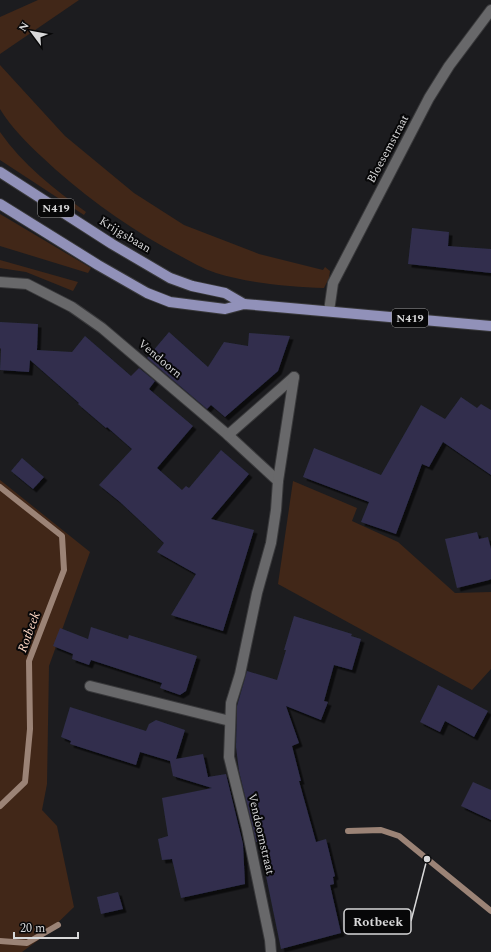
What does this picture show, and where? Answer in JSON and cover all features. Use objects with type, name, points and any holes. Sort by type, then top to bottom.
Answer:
[{"type":"main road","name":"Krijgsbaan","points":[[0,172],[112,244],[170,278],[192,286],[225,293],[244,304]]},
{"type":"main road","name":"Krijgsbaan","points":[[0,204],[98,265],[147,293],[170,302],[225,309],[244,304],[491,326]]},
{"type":"street","name":"Bloesemstraat","points":[[329,311],[333,283],[429,98],[449,66],[487,23],[491,10]]},
{"type":"street","name":"Vendoorn","points":[[0,282],[27,284],[72,307],[102,328],[228,435],[278,481]]},
{"type":"street","points":[[228,435],[294,377],[278,481]]},
{"type":"street","name":"Vendoornstraat","points":[[271,952],[270,940],[247,829],[229,757],[231,704],[240,674],[257,593],[271,543],[276,510],[278,481]]},
{"type":"street","points":[[90,686],[230,721]]},
{"type":"shaded area","points":[[38,0],[79,0],[0,54],[0,17]]},
{"type":"shaded area","points":[[0,65],[65,136],[134,193],[184,225],[259,254],[323,270],[325,267],[330,271],[329,278],[324,288],[269,284],[209,271],[164,247],[116,217],[56,170],[36,152],[9,122],[0,109]]},
{"type":"shaded area","points":[[0,132],[29,166],[86,212],[84,215],[0,160]]},
{"type":"shaded area","points":[[0,214],[91,268],[88,273],[0,246]]},
{"type":"shaded area","points":[[0,260],[78,282],[73,291],[26,272],[0,268]]},
{"type":"shaded area","points":[[0,480],[90,552],[49,666],[47,784],[42,810],[57,826],[74,907],[44,936],[22,952],[0,952]]},
{"type":"shaded area","points":[[293,481],[357,508],[352,521],[398,542],[455,593],[491,592],[491,669],[472,690],[278,584]]},
{"type":"building","points":[[412,228],[449,232],[448,246],[491,249],[491,273],[408,264]]},
{"type":"building","points":[[0,322],[38,324],[37,350],[72,352],[85,336],[131,376],[139,368],[155,381],[149,389],[193,426],[157,468],[182,490],[186,486],[189,488],[221,450],[249,474],[211,519],[254,530],[223,631],[171,615],[196,574],[157,552],[164,543],[120,502],[99,485],[132,449],[78,404],[79,403],[30,360],[29,372],[0,370]]},
{"type":"building","points":[[169,332],[208,367],[224,342],[248,346],[249,333],[290,336],[278,371],[225,417],[211,405],[207,409],[147,358]]},
{"type":"building","points":[[461,397],[477,408],[481,404],[491,410],[491,475],[443,442],[429,467],[422,464],[396,534],[361,522],[369,502],[303,477],[314,448],[381,475],[421,405],[445,419]]},
{"type":"building","points":[[22,458],[44,477],[33,489],[11,471]]},
{"type":"building","points":[[477,532],[479,539],[488,537],[491,549],[491,579],[457,588],[445,539]]},
{"type":"building","points":[[294,616],[352,634],[351,636],[361,639],[352,670],[334,665],[324,701],[328,702],[321,720],[286,706],[299,743],[292,746],[301,781],[299,781],[316,842],[326,839],[335,876],[333,877],[334,884],[330,885],[341,933],[281,949],[259,842],[256,842],[239,771],[236,747],[237,706],[247,671],[277,680]]},
{"type":"building","points":[[91,627],[128,639],[129,635],[197,656],[186,691],[180,695],[160,688],[162,683],[91,660],[89,665],[72,659],[73,654],[53,646],[60,628],[88,639]]},
{"type":"building","points":[[438,685],[488,711],[474,737],[445,721],[440,732],[420,722]]},
{"type":"building","points":[[70,707],[146,731],[149,724],[156,720],[185,730],[176,759],[203,754],[208,777],[226,774],[243,844],[245,884],[181,898],[172,859],[162,860],[158,839],[168,836],[162,798],[212,788],[173,776],[170,761],[140,752],[136,765],[70,744],[71,741],[61,737]]},
{"type":"building","points":[[473,782],[491,790],[491,820],[461,806]]},
{"type":"building","points":[[118,892],[123,909],[101,914],[97,897]]},
{"type":"waterway","name":"Rotbeek","points":[[0,487],[62,536],[64,570],[29,661],[30,729],[25,782],[0,806]]},
{"type":"waterway","name":"Rotbeek","points":[[348,831],[381,830],[399,836],[491,911]]},
{"type":"waterway","name":"Rotbeek","points":[[0,941],[27,943],[58,925]]},
{"type":"place","name":"Rotbeek","points":[[427,859]]}]
